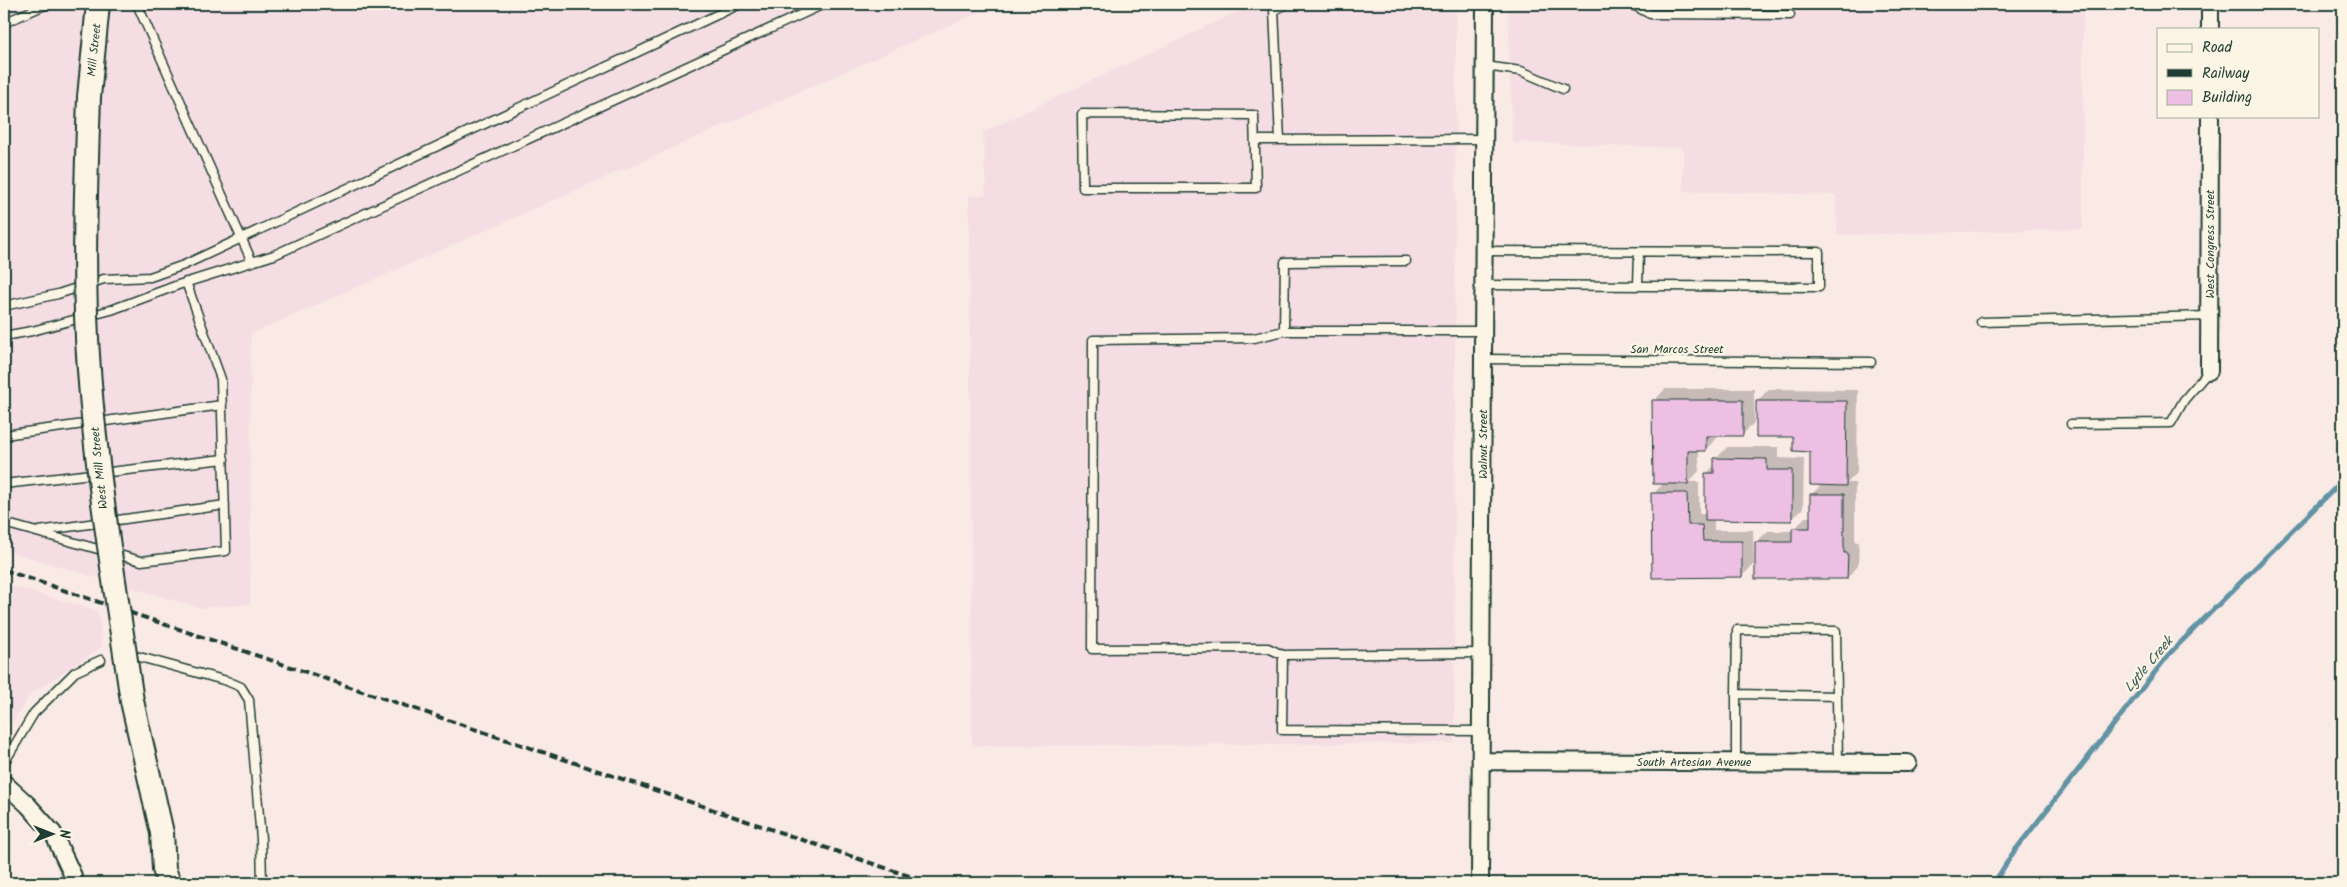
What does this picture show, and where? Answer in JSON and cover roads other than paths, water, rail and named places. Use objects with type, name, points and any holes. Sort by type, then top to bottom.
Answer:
[{"type":"main road","name":"Mill Street","points":[[89,97],[98,4]]},
{"type":"main road","name":"West Mill Street","points":[[89,97],[84,233],[89,369],[101,494],[132,701],[162,833],[164,869],[169,883]]},
{"type":"main road","name":"West Mill Street","points":[[162,833],[178,862],[184,883]]},
{"type":"street","name":"Walnut Street","points":[[1480,883],[1485,4]]},
{"type":"street","points":[[2210,4],[2210,28]]},
{"type":"street","name":"West Congress Street","points":[[2209,371],[2210,118]]},
{"type":"street","name":"South Artesian Avenue","points":[[1481,761],[1908,763]]},
{"type":"street","points":[[4,783],[28,805],[53,833],[73,876],[73,883]]},
{"type":"lane","points":[[4,23],[47,4]]},
{"type":"lane","points":[[137,4],[252,262]]},
{"type":"lane","points":[[4,306],[58,294],[104,279],[150,277],[184,266],[740,4]]},
{"type":"lane","points":[[4,336],[32,331],[111,310],[186,282],[274,255],[824,4]]},
{"type":"lane","points":[[1280,140],[1274,10],[1287,4]]},
{"type":"lane","points":[[1632,4],[1650,14],[1790,15]]},
{"type":"lane","points":[[1485,66],[1521,70],[1563,90]]},
{"type":"lane","points":[[1082,114],[1254,114],[1255,140],[1256,188],[1083,188],[1082,114]]},
{"type":"lane","points":[[1255,140],[1485,139]]},
{"type":"lane","points":[[1483,285],[1819,286],[1819,252],[1484,251]]},
{"type":"lane","points":[[1638,286],[1639,252]]},
{"type":"lane","points":[[1284,331],[1285,262],[1406,261]]},
{"type":"lane","points":[[4,523],[141,561],[226,551],[221,379],[186,282]]},
{"type":"lane","points":[[1981,322],[2210,316]]},
{"type":"lane","points":[[1481,653],[1283,655],[1268,648],[1092,649],[1093,340],[1254,338],[1284,331],[1483,331]]},
{"type":"lane","name":"San Marcos Street","points":[[1483,359],[1871,362]]},
{"type":"lane","points":[[2071,424],[2171,423],[2184,400],[2209,371]]},
{"type":"lane","points":[[4,435],[222,405]]},
{"type":"lane","points":[[4,484],[224,459]]},
{"type":"lane","points":[[35,532],[225,505]]},
{"type":"lane","points":[[1736,763],[1737,630],[1836,632],[1838,763]]},
{"type":"lane","points":[[1283,655],[1282,730],[1481,731]]},
{"type":"lane","points":[[136,656],[227,681],[241,687],[249,700],[261,839],[262,883]]},
{"type":"lane","points":[[4,763],[34,713],[75,672],[101,660]]},
{"type":"lane","points":[[1736,694],[1837,696]]},
{"type":"waterway","name":"Lytle Creek","points":[[1994,883],[2013,853],[2170,653],[2343,480]]},
{"type":"railway","points":[[4,570],[930,883]]}]
